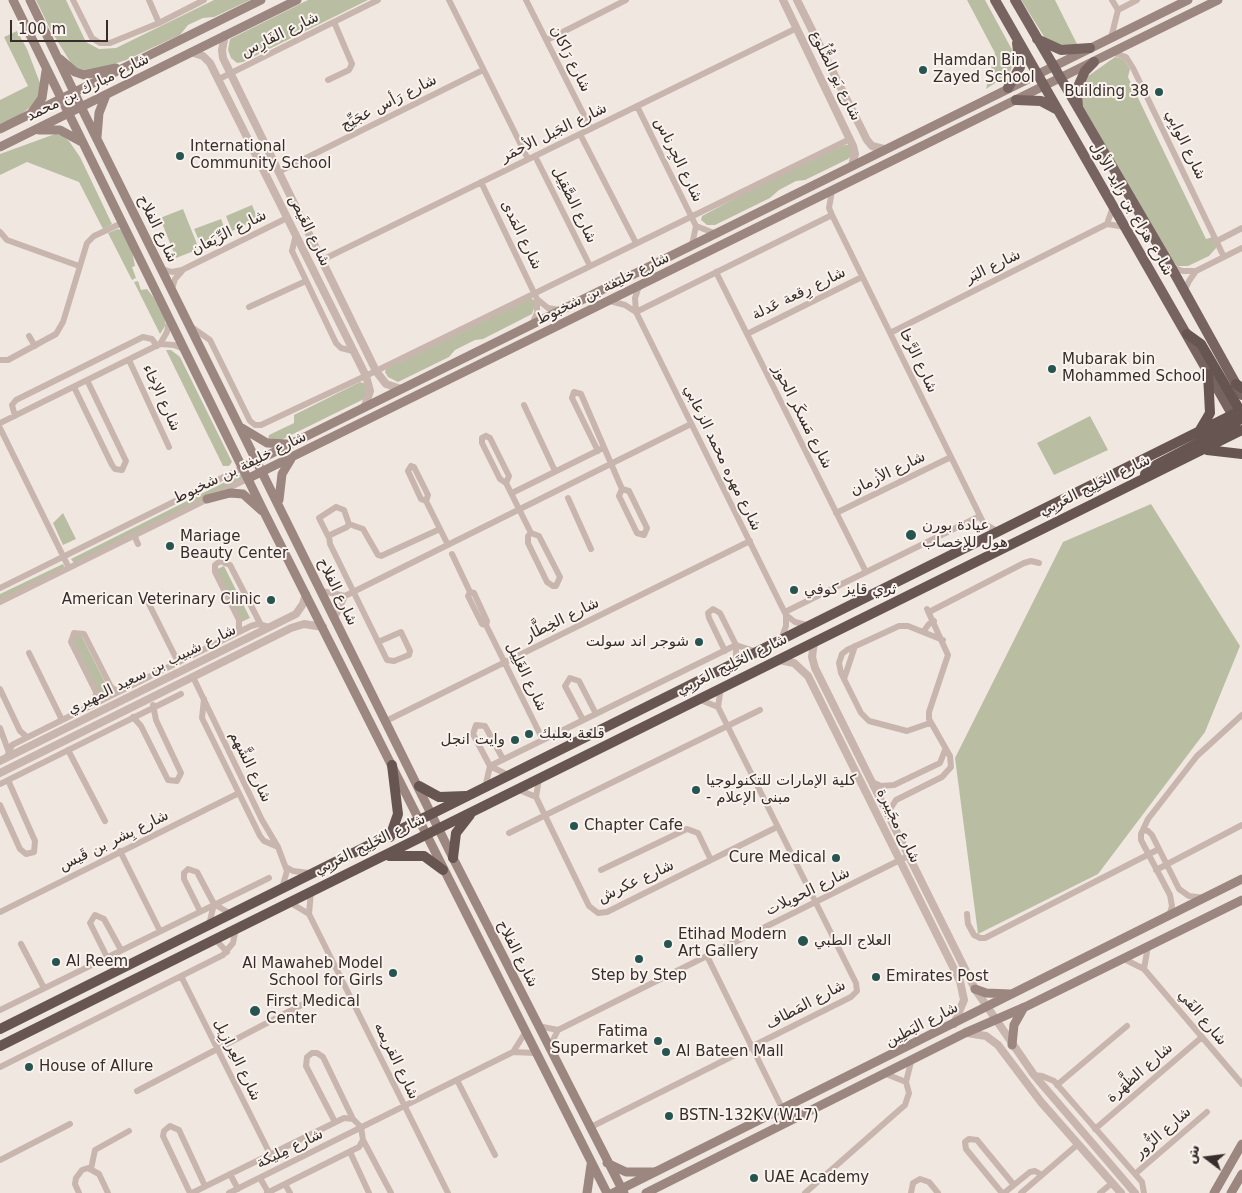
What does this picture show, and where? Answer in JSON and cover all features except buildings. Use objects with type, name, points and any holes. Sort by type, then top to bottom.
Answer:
[{"type":"highway","points":[[1140,481],[1156,464],[1240,421],[1201,344],[1187,334]]},
{"type":"highway","points":[[1199,432],[1210,414],[1208,374]]},
{"type":"highway","name":"شارع الخَلِيج العَربِي","points":[[0,1029],[390,837],[1199,432],[1240,421]]},
{"type":"highway","name":"شارع الخَلِيج العَربِي","points":[[0,1046],[311,890],[383,857],[475,809],[1203,450],[1240,421]]},
{"type":"highway","points":[[1203,450],[1242,454]]},
{"type":"highway","points":[[390,837],[398,814],[392,766]]},
{"type":"highway","points":[[419,786],[443,797],[470,796]]},
{"type":"highway","points":[[453,858],[458,830],[475,809]]},
{"type":"highway","points":[[383,857],[402,855],[424,856],[443,870]]},
{"type":"main road","name":"شارع الفلاح","points":[[13,0],[250,478],[265,514],[591,1165],[607,1193]]},
{"type":"main road","name":"شارع الفلاح","points":[[30,0],[74,93],[453,858],[606,1162],[619,1192]]},
{"type":"main road","name":"شارع مبارك بن محمد","points":[[0,129],[141,61],[261,0]]},
{"type":"main road","name":"شارع مبارك بن محمد","points":[[0,147],[296,0]]},
{"type":"main road","name":"شارع هزاع بن زايد الأول","points":[[996,0],[1208,374],[1240,421]]},
{"type":"main road","name":"شارع هزاع بن زايد الأول","points":[[1015,0],[1171,267],[1239,386],[1242,395]]},
{"type":"main road","name":"شارع خليفة بن شخبوط","points":[[244,467],[1188,0]]},
{"type":"main road","name":"شارع خليفة بن شخبوط","points":[[250,478],[1218,0]]},
{"type":"main road","points":[[1008,88],[1020,67],[1016,37]]},
{"type":"main road","points":[[1037,39],[1061,50],[1090,48]]},
{"type":"main road","points":[[57,55],[75,72],[84,75],[141,61]]},
{"type":"main road","points":[[1079,112],[1078,89],[1085,71],[1094,62]]},
{"type":"main road","points":[[30,114],[42,98],[46,67]]},
{"type":"main road","points":[[97,137],[99,113],[106,95]]},
{"type":"main road","points":[[1016,100],[1040,101],[1057,110]]},
{"type":"main road","points":[[33,130],[60,130],[82,141]]},
{"type":"main road","points":[[241,427],[267,443],[289,444]]},
{"type":"main road","points":[[279,506],[279,482],[294,456]]},
{"type":"main road","points":[[207,499],[230,494],[243,494],[265,514]]},
{"type":"main road","name":"شارع البَطِين","points":[[619,1192],[1242,880]]},
{"type":"main road","name":"شارع البَطِين","points":[[646,1193],[657,1190],[910,1062],[965,1032],[1025,1007],[1242,900]]},
{"type":"main road","points":[[975,989],[986,993],[1014,994]]},
{"type":"main road","points":[[1012,1046],[1014,1026],[1025,1007]]},
{"type":"main road","points":[[1214,1193],[1242,1144]]},
{"type":"main road","points":[[606,1162],[630,1173],[659,1171]]},
{"type":"main road","points":[[587,1193],[591,1165]]},
{"type":"main road","points":[[1232,1192],[1242,1174]]},
{"type":"main road","points":[[1232,1192],[1242,1180]]},
{"type":"street","points":[[73,0],[92,38],[100,43],[117,42],[204,0]]},
{"type":"street","points":[[148,0],[159,22]]},
{"type":"street","name":"شارع الفَارِس","points":[[219,79],[378,0]]},
{"type":"street","points":[[449,0],[528,159]]},
{"type":"street","name":"شارع رَاكان","points":[[526,0],[591,129]]},
{"type":"street","points":[[546,40],[626,0]]},
{"type":"street","name":"شارع يَو الضُّلُوع","points":[[783,0],[850,138],[855,154],[852,165]]},
{"type":"street","name":"شارع يَو الضُّلُوع","points":[[797,0],[869,143],[884,149]]},
{"type":"street","points":[[1111,38],[1118,10],[1112,0]]},
{"type":"street","points":[[1118,10],[1137,0]]},
{"type":"street","points":[[328,80],[349,70],[352,64],[334,22]]},
{"type":"street","name":"شارع الجَبل الأحمَر","points":[[322,260],[797,28]]},
{"type":"street","name":"شارع الغَيص","points":[[225,35],[222,54],[376,371],[386,384],[401,389]]},
{"type":"street","name":"شارع الغَيص","points":[[191,52],[206,57],[219,79],[366,376],[370,391],[365,406]]},
{"type":"street","name":"شارع الوابِي","points":[[1114,52],[1126,57],[1133,68],[1224,257]]},
{"type":"street","name":"شارع رَأس عجَيِّج","points":[[278,172],[483,70]]},
{"type":"street","points":[[832,101],[838,106],[848,128],[853,129],[859,125]]},
{"type":"street","name":"شارع الجِرناس","points":[[637,106],[696,226],[692,244]]},
{"type":"street","points":[[580,134],[636,243]]},
{"type":"street","points":[[190,326],[210,340],[250,421],[258,425],[536,296],[590,266],[850,138]]},
{"type":"street","name":"شارع الصَّقِيل","points":[[536,156],[590,266]]},
{"type":"street","name":"شارع المَدى","points":[[481,182],[536,296]]},
{"type":"street","points":[[811,201],[818,202],[829,208],[832,191]]},
{"type":"street","points":[[1113,207],[1108,224],[1125,228]]},
{"type":"street","name":"شارع الرَّخا","points":[[829,208],[984,524]]},
{"type":"street","points":[[636,312],[832,215]]},
{"type":"street","name":"شارع الرِّيَعان","points":[[162,269],[172,272],[182,270],[287,218]]},
{"type":"street","points":[[0,360],[8,360],[35,346],[52,336],[61,326],[88,240],[122,223]]},
{"type":"street","name":"شارع البَر","points":[[890,333],[1108,224]]},
{"type":"street","name":"شارع الجِرناس","points":[[696,226],[714,234]]},
{"type":"street","points":[[1217,241],[1242,228]]},
{"type":"street","points":[[296,234],[292,251],[336,344],[341,348],[353,351]]},
{"type":"street","points":[[1,237],[79,266]]},
{"type":"street","points":[[1171,267],[1183,272],[1196,271],[1242,250]]},
{"type":"street","name":"شارع الرِّيَعان","points":[[172,289],[175,278],[182,270]]},
{"type":"street","points":[[1184,292],[1196,271]]},
{"type":"street","name":"شارع مَسكَر الحوز","points":[[716,272],[866,572]]},
{"type":"street","name":"شارع رِقعة عَدلة","points":[[746,334],[862,277]]},
{"type":"street","points":[[249,308],[306,280]]},
{"type":"street","points":[[636,312],[635,298],[640,286]]},
{"type":"street","points":[[536,296],[548,308],[559,310]]},
{"type":"street","points":[[532,324],[537,314],[536,296]]},
{"type":"street","points":[[610,301],[624,305],[636,312]]},
{"type":"street","name":"شارع مهره محمد الزعابي","points":[[636,312],[786,614]]},
{"type":"street","name":"شارع الإخاء","points":[[158,345],[167,332],[169,318]]},
{"type":"street","points":[[29,336],[35,346]]},
{"type":"street","points":[[15,416],[12,405],[16,400],[143,337],[152,339],[158,345]]},
{"type":"street","name":"شارع الإخاء","points":[[0,423],[158,345],[174,345],[186,350]]},
{"type":"street","name":"شارع الإخاء","points":[[129,360],[170,447]]},
{"type":"street","points":[[74,387],[113,468],[122,470],[126,466],[126,461],[87,380]]},
{"type":"street","points":[[227,399],[230,381]]},
{"type":"street","points":[[598,450],[572,398],[574,392],[581,394],[622,489],[619,496],[637,533],[644,536],[647,528],[629,491],[622,489]]},
{"type":"street","points":[[524,405],[555,471]]},
{"type":"street","points":[[322,591],[345,596],[354,592],[691,424]]},
{"type":"street","points":[[0,428],[70,568]]},
{"type":"street","points":[[506,483],[509,476],[490,438],[484,437],[482,443],[500,479],[506,483],[512,493],[531,534]]},
{"type":"street","points":[[512,493],[605,447]]},
{"type":"street","name":"شارع الأزمان","points":[[836,513],[951,457]]},
{"type":"street","points":[[426,501],[428,495],[414,467],[410,466],[408,471],[421,499],[426,501],[448,545]]},
{"type":"street","name":"شارع خليفة بن شخبوط","points":[[0,588],[244,467]]},
{"type":"street","name":"شارع خليفة بن شخبوط","points":[[0,602],[250,478]]},
{"type":"street","points":[[568,498],[591,549]]},
{"type":"street","points":[[348,524],[344,510],[340,508],[321,516],[319,522],[325,534],[329,536],[330,544],[354,592],[378,642],[387,660],[390,662],[410,652],[401,632],[378,642]]},
{"type":"street","points":[[786,614],[980,516]]},
{"type":"street","points":[[348,524],[363,529],[378,555],[381,556],[440,529]]},
{"type":"street","points":[[329,536],[348,524]]},
{"type":"street","points":[[978,542],[984,524],[1001,532]]},
{"type":"street","points":[[531,534],[539,536],[560,577],[556,586],[547,582],[528,543],[528,536],[531,534]]},
{"type":"street","points":[[134,535],[138,544]]},
{"type":"street","name":"شارع الخِطَّار","points":[[386,721],[750,541]]},
{"type":"street","name":"شارع الغَلِيل","points":[[452,554],[470,592],[468,596],[482,624],[486,625],[543,740]]},
{"type":"street","name":"شارع شبيب بن سعيد المهيري","points":[[239,632],[239,620],[214,572],[215,565],[220,561],[230,565],[265,626]]},
{"type":"street","points":[[948,773],[951,759],[930,723],[929,712],[948,659],[943,640],[928,611],[1024,563],[1031,561],[1039,563]]},
{"type":"street","name":"شارع شبيب بن سعيد المهيري","points":[[5,756],[131,696],[265,626],[298,611],[306,594]]},
{"type":"street","points":[[335,618],[345,596]]},
{"type":"street","name":"شارع شبيب بن سعيد المهيري","points":[[146,598],[178,662]]},
{"type":"street","name":"شارع الخَلِيج العَربِي","points":[[725,651],[709,618],[708,613],[713,609],[720,612],[736,646],[736,663]]},
{"type":"street","points":[[786,614],[795,622],[811,626]]},
{"type":"street","points":[[780,641],[785,630],[786,614]]},
{"type":"street","points":[[923,632],[928,624],[934,621]]},
{"type":"street","points":[[5,756],[12,744],[254,624],[265,626]]},
{"type":"street","name":"شارع شبيب بن سعيد المهيري","points":[[0,773],[301,624],[322,627]]},
{"type":"street","points":[[930,723],[907,731],[873,724],[861,713],[839,666],[845,652],[899,626],[908,626],[943,640]]},
{"type":"street","name":"شارع شبيب بن سعيد المهيري","points":[[95,703],[96,692],[71,642],[74,633],[84,634],[111,687],[118,692]]},
{"type":"street","name":"شارع مجَيبرة","points":[[814,642],[812,656],[815,668],[975,989],[1034,1076],[1135,1193]]},
{"type":"street","points":[[485,788],[490,766],[736,646]]},
{"type":"street","name":"شارع الخَلِيج العَربِي","points":[[736,646],[758,652]]},
{"type":"street","points":[[844,679],[855,646]]},
{"type":"street","name":"شارع شبيب بن سعيد المهيري","points":[[29,653],[62,720]]},
{"type":"street","name":"شارع مجَيبرة","points":[[777,660],[794,663],[808,676],[962,985],[964,1000],[954,1024]]},
{"type":"street","points":[[148,677],[152,685]]},
{"type":"street","points":[[193,677],[204,698],[206,709],[202,718],[262,840],[278,847]]},
{"type":"street","points":[[583,720],[566,686],[570,678],[579,681],[596,714]]},
{"type":"street","points":[[698,699],[718,707],[721,687]]},
{"type":"street","points":[[0,689],[20,731],[27,737]]},
{"type":"street","points":[[0,784],[181,694]]},
{"type":"street","points":[[131,696],[136,705]]},
{"type":"street","name":"شارع شبيب بن سعيد المهيري","points":[[134,717],[141,726],[168,780],[177,781],[181,773],[156,720],[150,698]]},
{"type":"street","name":"شارع المَطاف","points":[[589,1128],[851,997],[857,991],[856,983],[718,707]]},
{"type":"street","name":"شارع الشَّهم","points":[[206,709],[262,820],[272,835],[286,867]]},
{"type":"street","points":[[509,833],[760,710]]},
{"type":"street","points":[[1169,916],[1172,899],[1140,838],[1148,819],[1197,756],[1242,715]]},
{"type":"street","points":[[503,759],[485,726],[476,725],[473,734],[490,766],[510,776]]},
{"type":"street","points":[[0,728],[8,744],[5,756]]},
{"type":"street","points":[[68,750],[105,821]]},
{"type":"street","points":[[871,781],[881,786],[891,786],[940,763],[944,757],[945,750]]},
{"type":"street","points":[[28,759],[33,768]]},
{"type":"street","points":[[940,763],[946,766],[948,773]]},
{"type":"street","points":[[887,814],[896,800],[948,773]]},
{"type":"street","points":[[516,789],[536,797],[540,777]]},
{"type":"street","points":[[0,805],[20,849],[26,854],[34,852],[35,841],[8,780]]},
{"type":"street","name":"شارع بِشر بن قَيس","points":[[0,912],[239,793]]},
{"type":"street","name":"شارع عكرش","points":[[536,797],[589,906],[598,913],[607,912],[778,827]]},
{"type":"street","points":[[1156,870],[1242,825]]},
{"type":"street","points":[[601,870],[687,829],[698,833],[711,860]]},
{"type":"street","points":[[1143,830],[1150,832],[1182,892],[1193,897],[1207,899]]},
{"type":"street","points":[[262,840],[269,839],[272,835]]},
{"type":"street","points":[[967,914],[968,924],[974,935],[985,938],[1159,849]]},
{"type":"street","points":[[120,851],[160,931]]},
{"type":"street","name":"شارع الحويلات","points":[[558,1030],[908,856]]},
{"type":"street","points":[[286,867],[296,872],[313,874]]},
{"type":"street","points":[[282,889],[287,878],[286,867]]},
{"type":"street","points":[[200,911],[184,879],[184,873],[188,869],[197,872],[214,904],[232,914]]},
{"type":"street","points":[[0,1010],[269,878]]},
{"type":"street","points":[[288,902],[309,914],[311,890]]},
{"type":"street","points":[[209,926],[214,904]]},
{"type":"street","name":"شارع القريمه","points":[[309,914],[448,1193]]},
{"type":"street","points":[[107,957],[90,923],[95,915],[104,919],[121,950]]},
{"type":"street","points":[[0,1067],[181,976],[229,949],[236,928]]},
{"type":"street","points":[[215,939],[229,949]]},
{"type":"street","points":[[21,944],[44,988]]},
{"type":"street","points":[[1144,969],[1148,946]]},
{"type":"street","points":[[707,956],[783,1110]]},
{"type":"street","name":"شارع الفَي","points":[[1122,958],[1144,969],[1242,1084]]},
{"type":"street","name":"شارع العِرازِيل","points":[[181,976],[270,1154]]},
{"type":"street","points":[[137,1091],[309,1001]]},
{"type":"street","points":[[538,1026],[558,1030],[548,1048]]},
{"type":"street","points":[[1057,1085],[1127,1026]]},
{"type":"street","points":[[965,1032],[986,1036],[994,1041],[1077,1145],[1121,1193]]},
{"type":"street","points":[[513,1052],[525,1033]]},
{"type":"street","name":"شارع الظَّهَرة","points":[[1095,1128],[1202,1037]]},
{"type":"street","points":[[1003,1052],[1012,1046]]},
{"type":"street","name":"شارع مِليكة","points":[[229,1193],[513,1052],[535,1053]]},
{"type":"street","name":"شارع مِليكة","points":[[335,1122],[306,1066],[307,1057],[312,1053],[319,1053],[324,1059],[353,1119],[361,1127]]},
{"type":"street","points":[[805,1193],[902,1108],[909,1094],[906,1082],[910,1062]]},
{"type":"street","points":[[886,1074],[906,1082]]},
{"type":"street","points":[[1034,1076],[1046,1077],[1057,1085],[1142,1182],[1144,1193]]},
{"type":"street","points":[[457,1080],[495,1155]]},
{"type":"street","name":"شارع الزُّور","points":[[1135,1174],[1207,1112]]},
{"type":"street","name":"شارع مِليكة","points":[[205,1186],[179,1130],[170,1126],[164,1131],[164,1139],[191,1193],[335,1122],[344,1118],[353,1119]]},
{"type":"street","points":[[0,1160],[70,1124]]},
{"type":"street","points":[[361,1127],[364,1140],[390,1193]]},
{"type":"street","points":[[91,1169],[95,1150],[129,1131]]},
{"type":"street","points":[[1014,1185],[977,1140],[969,1138],[965,1142],[966,1149],[1003,1193],[1014,1185],[1030,1172],[1035,1171],[1042,1175]]},
{"type":"street","name":"شارع مِليكة","points":[[268,1193],[350,1152],[359,1147],[364,1140]]},
{"type":"street","points":[[1021,1193],[1077,1145],[1092,1144]]},
{"type":"street","points":[[350,1152],[369,1193]]},
{"type":"street","points":[[79,1193],[76,1178],[82,1170],[91,1169],[99,1174],[108,1193]]},
{"type":"street","points":[[230,1174],[238,1189]]},
{"type":"street","points":[[260,1178],[268,1193]]},
{"type":"street","points":[[911,1193],[913,1184],[920,1179],[928,1182],[938,1193]]},
{"type":"street","points":[[1100,1193],[1112,1183]]},
{"type":"street","points":[[285,1184],[290,1193]]},
{"type":"green space","points":[[36,0],[66,0],[86,42],[99,49],[116,48],[214,0],[250,0],[214,17],[203,18],[188,25],[180,35],[126,60],[88,73],[76,68],[71,63],[50,29]]},
{"type":"green space","points":[[308,0],[368,0],[243,62],[237,63],[231,58],[228,50],[230,39]]},
{"type":"green space","points":[[967,0],[985,0],[1016,57],[1009,74],[986,89],[995,53]]},
{"type":"green space","points":[[1021,0],[1055,0],[1077,44],[1066,47],[1053,44],[1045,38]]},
{"type":"green space","points":[[17,31],[27,49],[40,83],[40,95],[33,105],[15,119],[0,126],[0,100],[28,86],[4,37]]},
{"type":"green space","points":[[1115,57],[1124,59],[1130,69],[1128,77],[1206,239],[1213,237],[1216,242],[1216,248],[1209,256],[1188,266],[1177,266],[1170,258],[1082,107],[1084,79]]},
{"type":"green space","points":[[55,134],[62,135],[69,141],[80,157],[112,224],[103,229],[79,182],[27,162],[0,175],[0,154]]},
{"type":"green space","points":[[851,144],[852,155],[848,159],[805,180],[796,181],[779,190],[770,198],[715,225],[707,225],[701,220],[702,216],[784,172],[840,146]]},
{"type":"green space","points":[[252,205],[258,219],[232,231],[226,216]]},
{"type":"green space","points":[[183,209],[199,249],[176,258],[160,218]]},
{"type":"green space","points":[[221,219],[227,235],[201,245],[194,229]]},
{"type":"green space","points":[[118,229],[121,230],[132,251],[135,266],[132,267],[136,278],[132,280],[108,233]]},
{"type":"green space","points":[[138,281],[141,290],[147,289],[154,298],[165,319],[165,326],[160,334],[134,282]]},
{"type":"green space","points":[[530,297],[536,302],[532,314],[483,339],[475,340],[455,350],[449,357],[398,382],[388,377],[385,372],[386,369]]},
{"type":"green space","points":[[166,350],[171,350],[180,357],[232,462],[229,466],[223,466]]},
{"type":"green space","points":[[360,382],[366,384],[367,390],[364,399],[277,442],[268,440],[269,435],[294,423],[294,415]]},
{"type":"green space","points":[[1090,416],[1108,450],[1054,475],[1037,443]]},
{"type":"green space","points":[[241,474],[243,479],[74,563],[71,559]]},
{"type":"green space","points":[[1151,504],[1240,646],[1205,732],[1098,874],[978,934],[955,758],[1063,542]]},
{"type":"green space","points":[[63,513],[76,539],[63,545],[53,523]]},
{"type":"green space","points":[[63,564],[65,568],[0,600],[0,594]]},
{"type":"green space","points":[[224,566],[250,618],[239,623],[213,571]]},
{"type":"green space","points":[[80,633],[109,690],[98,696],[70,640]]},
{"type":"place","name":"Hamdan Bin Zayed School","points":[[923,70]]},
{"type":"place","name":"Building 38","points":[[1159,92]]},
{"type":"place","name":"International Community School","points":[[180,156]]},
{"type":"place","name":"Mubarak bin Mohammed School","points":[[1052,369]]},
{"type":"place","name":"عيادة بورن هول للإخصاب","points":[[911,535]]},
{"type":"place","name":"Mariage Beauty Center","points":[[170,546]]},
{"type":"place","name":"ثري قايز كوفي","points":[[794,590]]},
{"type":"place","name":"American Veterinary Clinic","points":[[271,600]]},
{"type":"place","name":"شوجر اند سولت","points":[[699,642]]},
{"type":"place","name":"قلعة بعلبك","points":[[529,734]]},
{"type":"place","name":"وايت انجل","points":[[515,740]]},
{"type":"place","name":"كلية الإمارات للتكنولوجيا - مبنى الإعلام","points":[[696,790]]},
{"type":"place","name":"Chapter Cafe","points":[[574,826]]},
{"type":"place","name":"Cure Medical","points":[[836,858]]},
{"type":"place","name":"العلاج الطبي","points":[[803,941]]},
{"type":"place","name":"Etihad Modern Art Gallery","points":[[668,944]]},
{"type":"place","name":"Step by Step","points":[[639,959]]},
{"type":"place","name":"Al Reem","points":[[56,962]]},
{"type":"place","name":"Al Mawaheb Model School for Girls","points":[[393,973]]},
{"type":"place","name":"Emirates Post","points":[[876,977]]},
{"type":"place","name":"First Medical Center","points":[[255,1011]]},
{"type":"place","name":"Fatima Supermarket","points":[[658,1041]]},
{"type":"place","name":"Al Bateen Mall","points":[[666,1052]]},
{"type":"place","name":"House of Allure","points":[[29,1067]]},
{"type":"place","name":"BSTN-132KV(W17)","points":[[669,1116]]},
{"type":"place","name":"UAE Academy","points":[[754,1178]]}]
